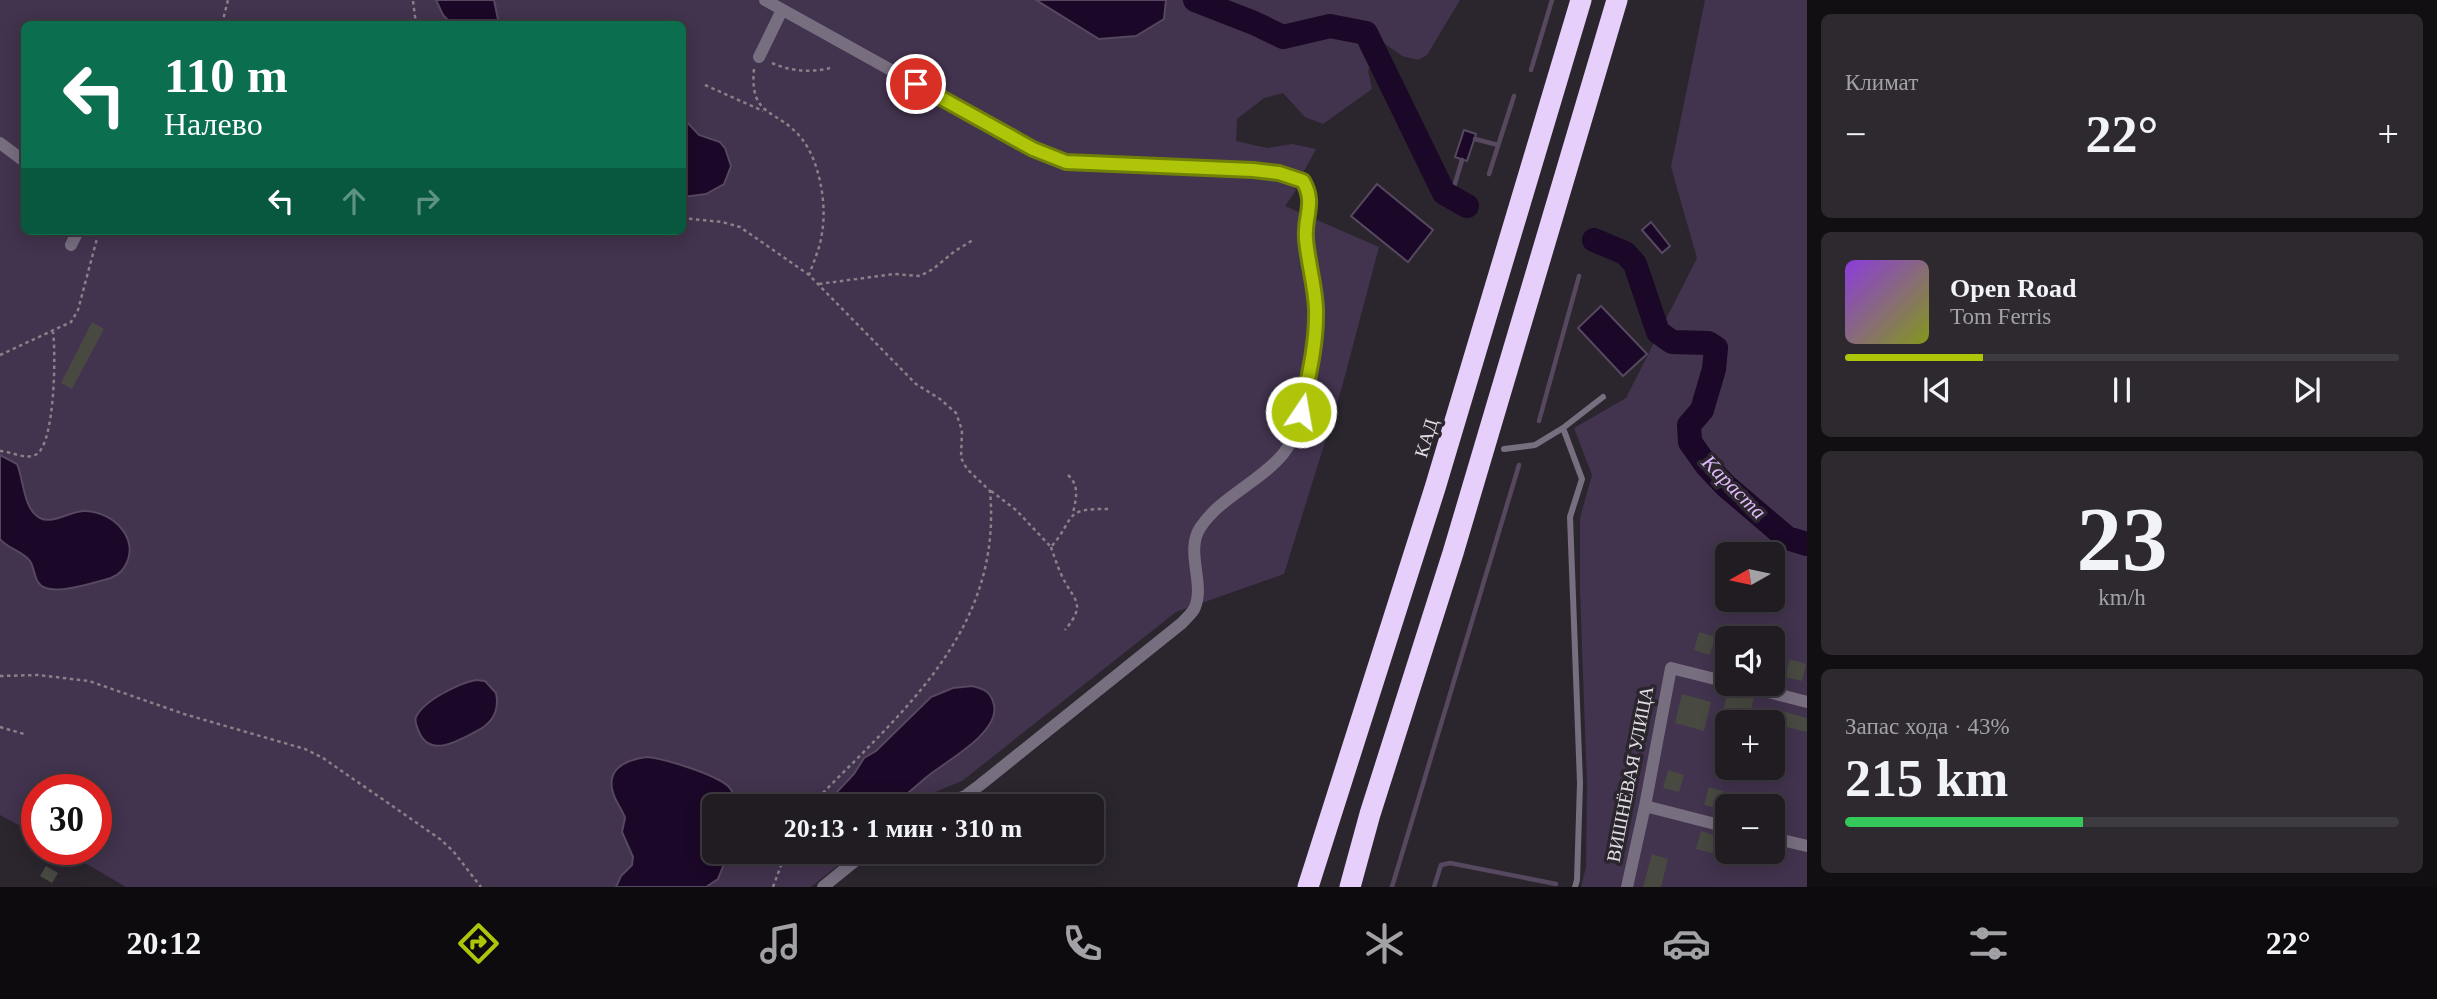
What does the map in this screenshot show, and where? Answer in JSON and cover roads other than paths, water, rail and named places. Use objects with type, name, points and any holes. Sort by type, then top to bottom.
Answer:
[{"type":"highway","name":"КАД","points":[[1308,887],[1435,488],[1581,0]]},
{"type":"highway","points":[[1350,887],[1370,814],[1453,553],[1617,0]]},
{"type":"street","points":[[765,0],[1033,149],[1066,162],[1279,173],[1303,181],[1310,192],[1306,237],[1316,313],[1313,349],[1293,439],[1266,471],[1233,493],[1199,529],[1195,541],[1198,595],[1195,608],[1172,632],[968,794]]},
{"type":"street","points":[[759,57],[782,10]]},
{"type":"street","points":[[0,143],[21,159]]},
{"type":"street","points":[[71,245],[76,235]]},
{"type":"street","name":"ВИШНЁВАЯ УЛИЦА","points":[[1627,887],[1671,668],[1715,679]]},
{"type":"street","points":[[1784,696],[1807,702]]},
{"type":"street","points":[[1645,806],[1715,824]]},
{"type":"street","points":[[1785,841],[1807,846]]},
{"type":"street","points":[[822,887],[851,864]]},
{"type":"lane","points":[[1504,449],[1535,445],[1563,428],[1603,397]]},
{"type":"lane","points":[[1563,428],[1582,479],[1570,517],[1580,783],[1575,887]]},
{"type":"waterway","name":"Караста","points":[[1195,0],[1283,37],[1330,26],[1366,33],[1444,193],[1467,206]]},
{"type":"waterway","points":[[1531,70],[1552,0]]},
{"type":"waterway","points":[[1489,174],[1514,96]]},
{"type":"waterway","points":[[1475,139],[1498,145]]},
{"type":"waterway","points":[[1451,197],[1462,160]]},
{"type":"waterway","name":"Караста","points":[[1594,240],[1625,253],[1635,264],[1658,332],[1672,342],[1708,343],[1716,348],[1714,369],[1702,410],[1689,425],[1690,442],[1726,486],[1787,538],[1807,544]]},
{"type":"waterway","points":[[1539,421],[1579,276]]},
{"type":"waterway","points":[[1392,887],[1519,465]]},
{"type":"waterway","points":[[1434,887],[1441,865],[1450,863],[1556,884]]}]
